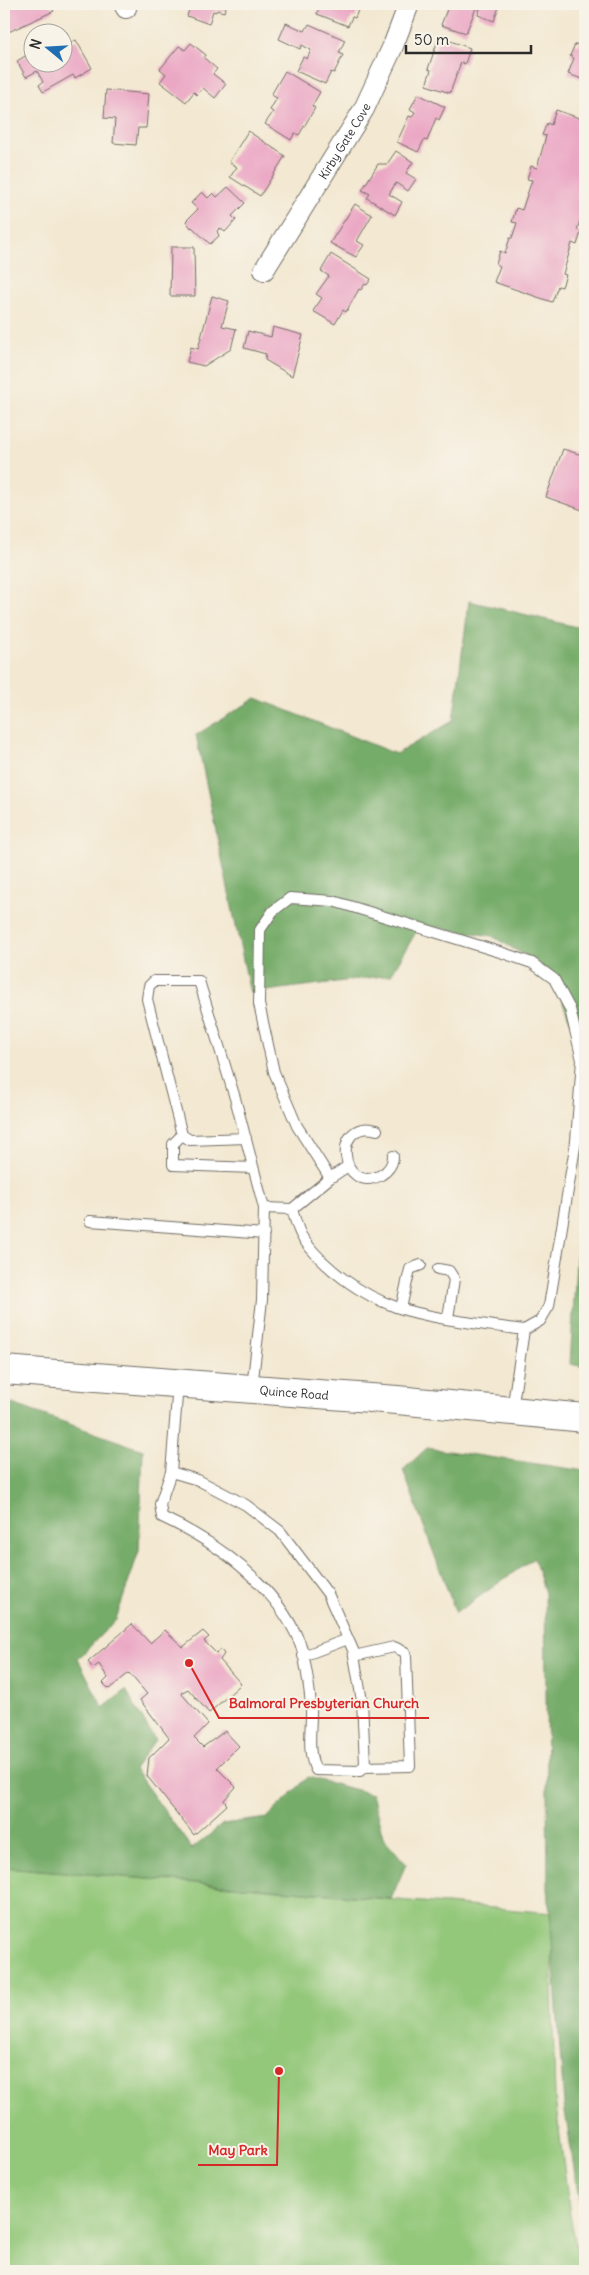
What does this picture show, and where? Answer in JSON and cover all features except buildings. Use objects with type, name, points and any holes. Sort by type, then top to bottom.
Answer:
[{"type":"main road","name":"Quince Road","points":[[4,1370],[585,1418]]},
{"type":"street","name":"Kirby Gate Cove","points":[[264,270],[364,109],[393,46],[409,4]]},
{"type":"lane","points":[[292,1209],[303,1239],[326,1265],[361,1290],[401,1308],[448,1318],[524,1330],[540,1321],[549,1306],[576,1141],[582,1060],[570,1009],[554,979],[532,963],[504,953],[333,901],[290,898],[273,911],[260,930],[259,1004],[274,1072],[297,1126],[330,1178]]},
{"type":"lane","points":[[246,1138],[190,1140],[182,1135],[147,999],[149,986],[154,981],[199,981],[246,1138],[264,1208],[262,1300],[252,1389]]},
{"type":"lane","points":[[377,1130],[366,1128],[352,1136],[344,1150],[348,1166],[360,1176],[376,1177],[390,1167],[394,1156]]},
{"type":"lane","points":[[182,1135],[173,1144],[173,1165],[253,1168]]},
{"type":"lane","points":[[264,1208],[292,1209],[348,1166]]},
{"type":"lane","points":[[90,1221],[264,1234]]},
{"type":"lane","points":[[401,1308],[410,1269],[421,1265]]},
{"type":"lane","points":[[438,1269],[449,1271],[454,1279],[448,1318]]},
{"type":"lane","points":[[512,1411],[524,1330]]},
{"type":"lane","points":[[178,1383],[172,1472],[160,1504],[162,1517],[181,1526],[246,1569],[281,1610],[300,1644],[303,1656],[311,1706],[311,1762],[316,1770],[360,1771],[364,1767],[410,1766],[405,1652],[394,1647],[354,1656]]},
{"type":"lane","points":[[172,1472],[198,1480],[246,1505],[280,1531],[328,1594],[354,1656],[362,1701],[364,1767]]},
{"type":"lane","points":[[303,1656],[348,1639]]},
{"type":"green space","points":[[469,601],[585,629],[585,1367],[570,1364],[584,1132],[581,1047],[553,979],[529,958],[492,936],[420,925],[391,975],[250,993],[196,735],[256,698],[396,754],[453,721]]},
{"type":"green space","points":[[4,1401],[143,1450],[139,1551],[116,1619],[78,1659],[103,1708],[126,1690],[155,1740],[134,1769],[192,1849],[223,1824],[267,1818],[308,1777],[372,1794],[383,1837],[406,1864],[391,1899],[4,1867]]},
{"type":"green space","points":[[427,1448],[585,1471],[585,2238],[564,2105],[548,1887],[545,1593],[534,1558],[456,1613],[403,1470]]},
{"type":"green space","points":[[4,1867],[553,1913],[552,1979],[555,2098],[570,2215],[581,2271],[4,2271]]},
{"type":"place","name":"Balmoral Presbyterian Church","points":[[189,1663]]},
{"type":"place","name":"May Park","points":[[279,2071]]}]
